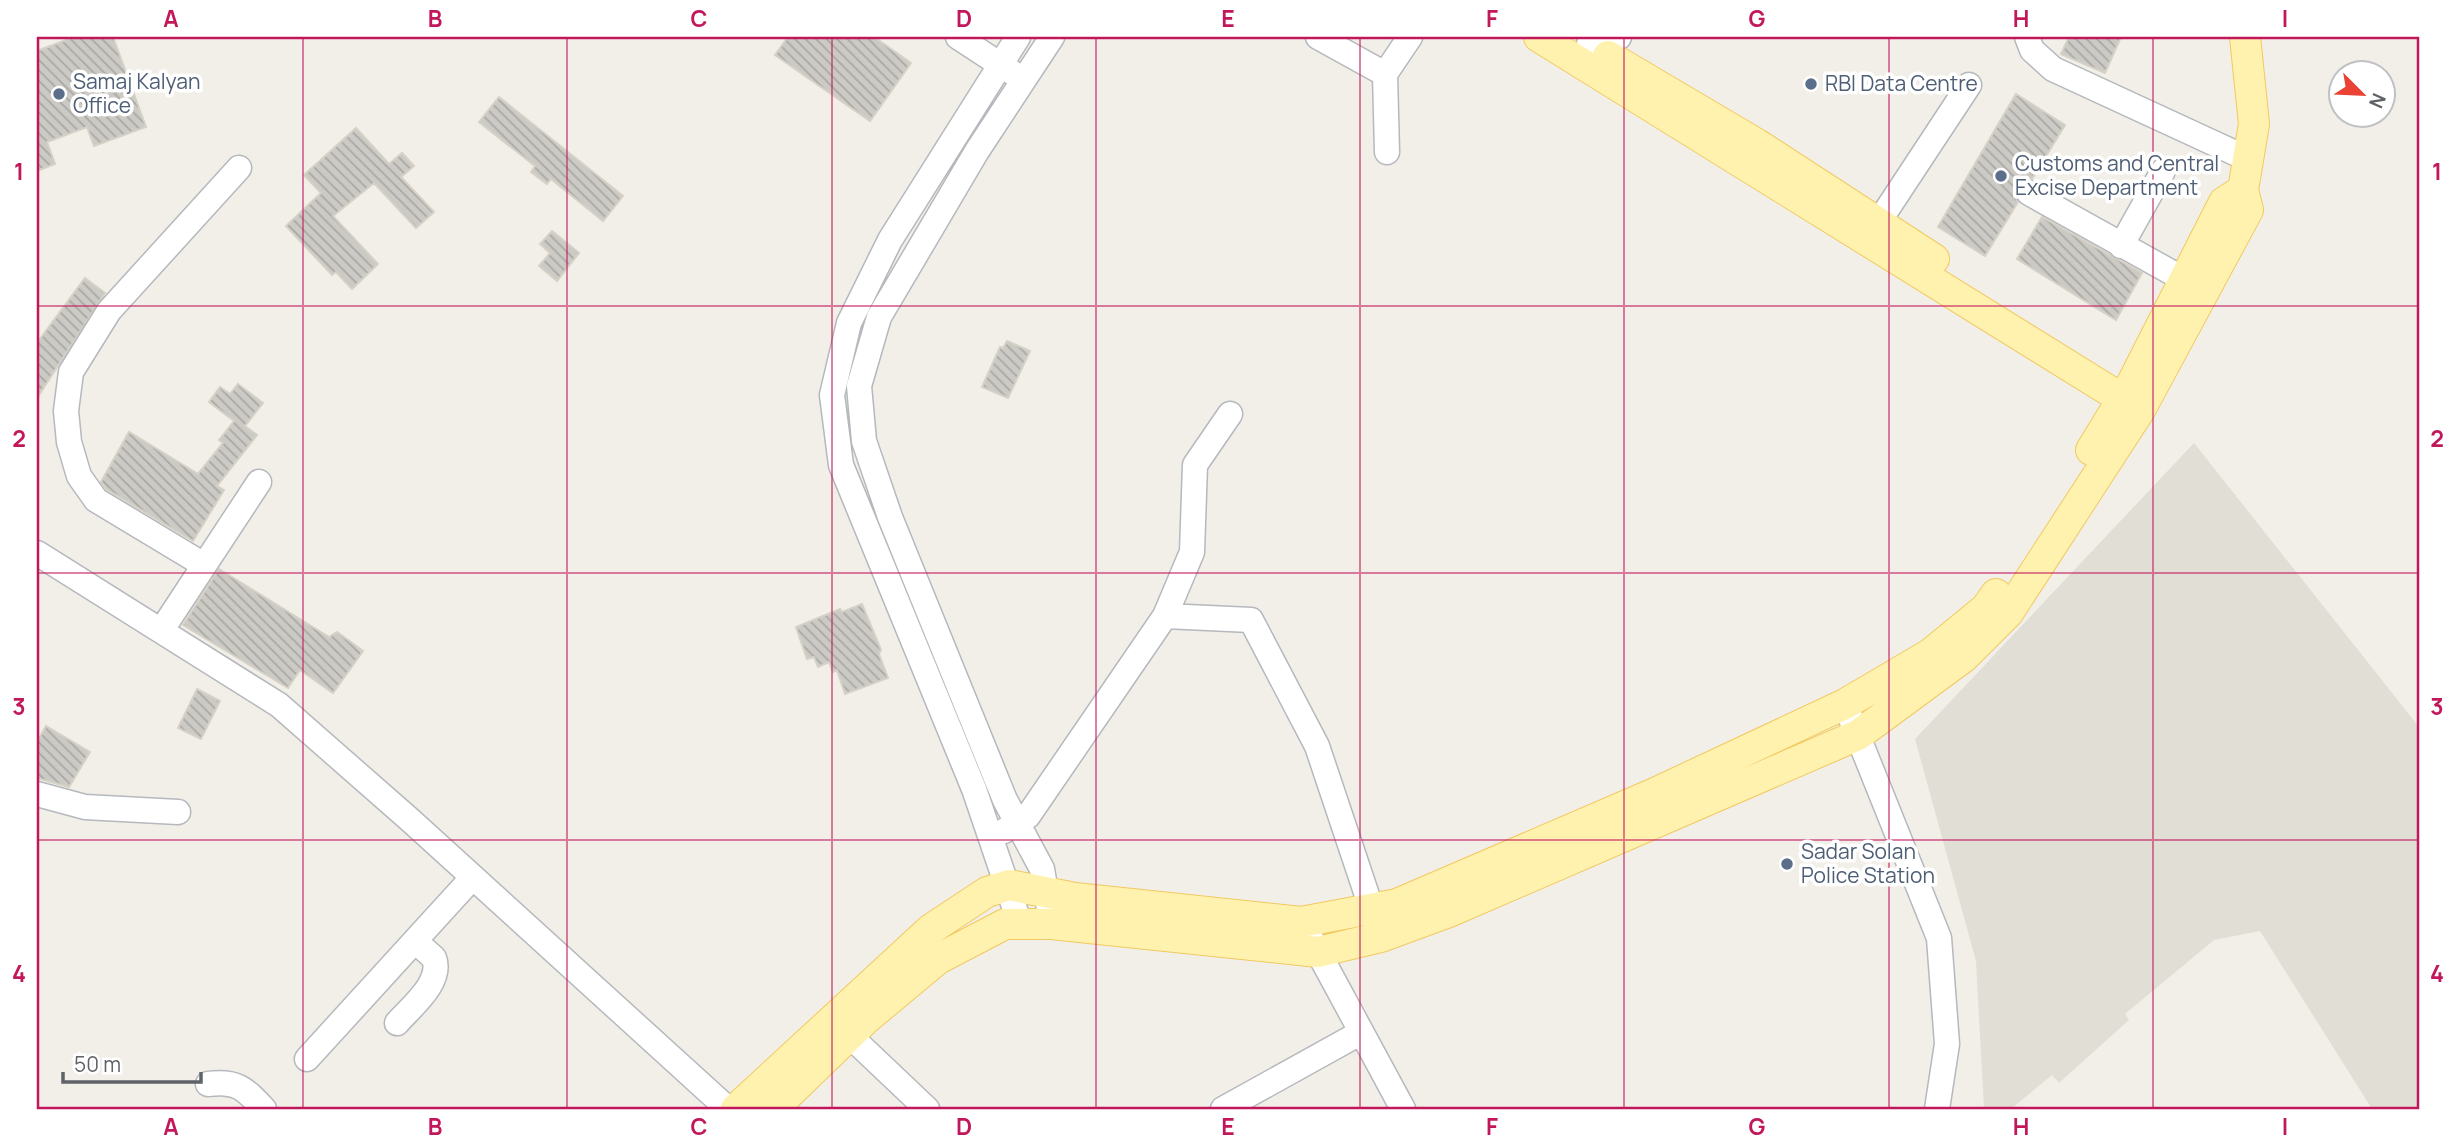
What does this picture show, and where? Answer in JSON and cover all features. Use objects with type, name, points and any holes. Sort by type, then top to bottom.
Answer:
[{"type":"main road","points":[[1539,37],[2136,397]]},
{"type":"main road","points":[[736,1109],[931,929],[987,892],[1009,886],[1128,904],[1301,922],[1377,924],[1462,907],[1858,735],[1965,656],[2008,613],[2248,210],[2243,190],[2253,124],[2245,37]]},
{"type":"main road","points":[[1587,39],[1757,144],[2017,314],[2136,397]]},
{"type":"main road","points":[[773,1109],[849,1035],[938,959],[1005,924],[1051,923],[1318,952],[1377,924],[1397,904],[1655,793],[1845,704],[1930,654],[1986,608],[2136,397],[2185,280],[2224,202],[2243,190]]},
{"type":"street","points":[[958,37],[1023,80]]},
{"type":"street","points":[[1018,37],[890,240],[849,323],[832,395],[841,465],[974,789],[989,840],[1009,886],[1020,924]]},
{"type":"street","points":[[1051,923],[1042,869],[1017,824],[890,517],[864,441],[859,386],[879,317],[977,151],[1052,37]]},
{"type":"street","points":[[1318,37],[1385,74]]},
{"type":"street","points":[[1387,152],[1385,74],[1410,37]]},
{"type":"street","points":[[1587,39],[1619,37]]},
{"type":"street","points":[[2027,37],[2032,50],[2053,69],[2248,159]]},
{"type":"street","points":[[1878,223],[1969,85]]},
{"type":"street","points":[[204,565],[96,499],[79,476],[66,411],[71,372],[109,311],[239,168]]},
{"type":"street","points":[[2121,246],[2163,171]]},
{"type":"street","points":[[2029,193],[2185,280]]},
{"type":"street","points":[[989,840],[1028,816],[1165,616],[1192,552],[1195,465],[1230,414]]},
{"type":"street","points":[[161,631],[258,482]]},
{"type":"street","points":[[37,553],[279,705],[728,1109]]},
{"type":"street","points":[[1165,616],[1251,620],[1317,746],[1377,924]]},
{"type":"street","points":[[1845,704],[1939,938],[1947,1044],[1937,1109]]},
{"type":"street","points":[[37,794],[85,807],[178,812]]},
{"type":"street","points":[[307,1059],[473,877]]},
{"type":"street","points":[[1301,922],[1402,1109]]},
{"type":"street","points":[[397,1023],[435,976],[434,958],[415,941]]},
{"type":"street","points":[[1223,1109],[1360,1032]]},
{"type":"street","points":[[849,1035],[927,1109]]},
{"type":"street","points":[[208,1084],[229,1081],[247,1091],[264,1109]]},
{"type":"shaded area","points":[[2194,443],[2419,727],[2419,1109],[2372,1109],[2260,931],[2214,940],[2125,1014],[2129,1020],[2059,1083],[2052,1075],[2011,1109],[1984,1109],[1976,961],[1915,739]]},
{"type":"building","points":[[74,37],[113,37],[146,127],[94,146],[87,127],[47,142],[55,164],[37,171],[37,51]]},
{"type":"building","points":[[788,37],[874,37],[911,63],[870,121],[775,55]]},
{"type":"building","points":[[2069,37],[2121,37],[2105,73],[2061,54]]},
{"type":"building","name":"Customs and Central Excise Department","points":[[2016,94],[2065,125],[2032,179],[2022,180],[2016,185],[2014,194],[2018,202],[1985,256],[1938,227]]},
{"type":"building","points":[[499,97],[623,196],[603,221],[551,179],[547,184],[531,172],[535,166],[479,122]]},
{"type":"building","points":[[356,128],[389,164],[402,153],[414,166],[401,177],[434,212],[416,228],[374,183],[333,216],[378,264],[352,289],[336,272],[332,275],[286,226],[321,193],[304,175]]},
{"type":"building","points":[[2042,217],[2142,273],[2116,320],[2017,259]]},
{"type":"building","points":[[552,231],[579,253],[557,281],[539,266],[550,253],[540,244]]},
{"type":"building","points":[[85,278],[105,293],[37,398],[37,343]]},
{"type":"building","points":[[1007,341],[1030,351],[1008,398],[982,387],[1000,347],[1003,348]]},
{"type":"building","points":[[238,384],[263,403],[245,426],[257,435],[217,486],[224,490],[193,541],[106,489],[101,482],[129,432],[198,474],[223,443],[219,440],[234,421],[209,402],[220,387],[230,394]]},
{"type":"building","points":[[219,569],[329,637],[337,632],[363,651],[333,693],[300,670],[288,688],[183,625]]},
{"type":"building","points":[[862,604],[881,650],[879,654],[888,678],[845,694],[837,670],[833,672],[829,662],[818,667],[814,657],[807,659],[796,627],[840,609],[842,612]]},
{"type":"building","points":[[197,689],[220,701],[201,739],[178,728]]},
{"type":"building","points":[[46,726],[90,752],[69,787],[37,778],[37,742]]},
{"type":"place","name":"RBI Data Centre","points":[[1811,84]]},
{"type":"place","name":"Samaj Kalyan Office","points":[[59,94]]},
{"type":"place","name":"Customs and Central Excise Department","points":[[2001,176]]},
{"type":"place","name":"Sadar Solan Police Station","points":[[1787,864]]}]
